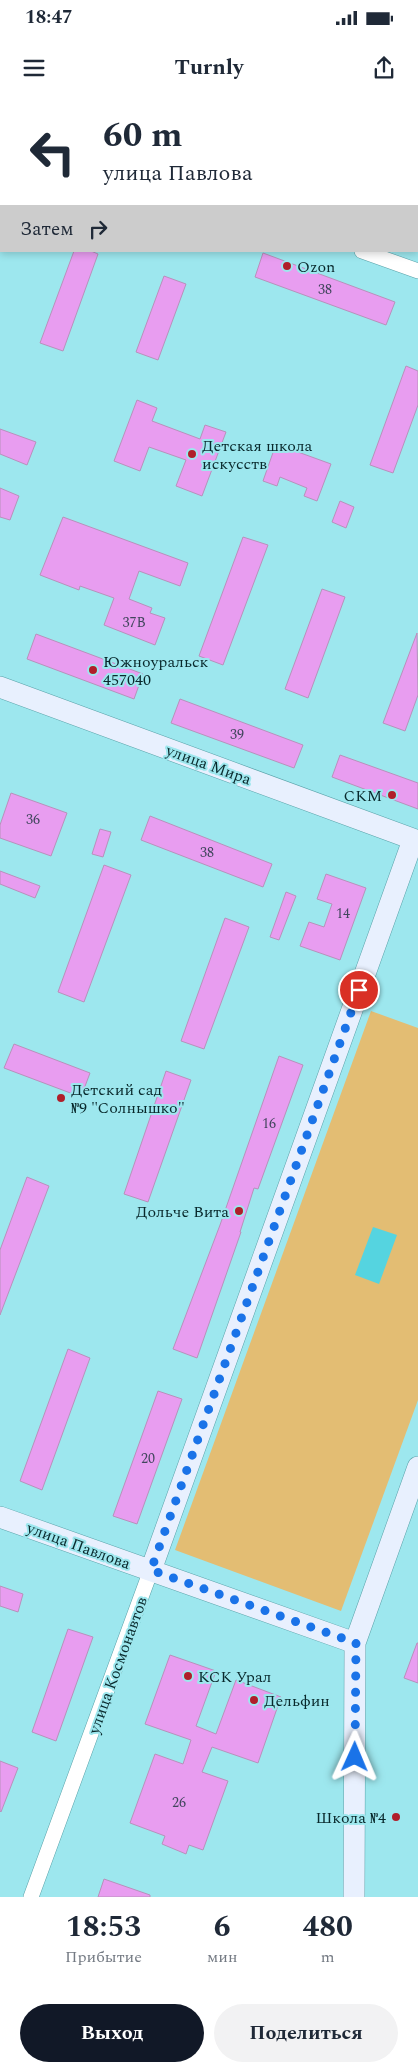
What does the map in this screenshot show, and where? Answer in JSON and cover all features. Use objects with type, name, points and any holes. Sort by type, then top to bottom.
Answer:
[{"type":"street","points":[[365,252],[418,271]]},
{"type":"street","name":"улица Мира","points":[[0,687],[416,840]]},
{"type":"street","name":"улица Космонавтов","points":[[31,1897],[416,840]]},
{"type":"street","points":[[354,1897],[356,1643],[418,1467]]},
{"type":"street","name":"улица Павлова","points":[[0,1516],[356,1643]]},
{"type":"shaded area","points":[[371,1011],[418,1028],[418,1400],[341,1611],[175,1550]]},
{"type":"water","points":[[373,1227],[397,1235],[379,1284],[355,1275]]},
{"type":"building","points":[[74,252],[93,252],[98,254],[63,351],[40,343]]},
{"type":"building","points":[[263,253],[395,302],[386,325],[255,277]]},
{"type":"building","points":[[164,276],[186,284],[158,360],[136,352]]},
{"type":"building","points":[[406,366],[418,371],[418,405],[393,473],[370,465]]},
{"type":"building","name":"Детская школа искусств","points":[[137,400],[157,408],[152,421],[200,439],[205,425],[226,432],[202,496],[176,486],[186,460],[149,447],[140,471],[114,461]]},
{"type":"building","points":[[0,429],[36,442],[27,465],[0,454]]},
{"type":"building","points":[[276,444],[331,464],[317,501],[304,496],[307,488],[280,477],[277,486],[263,481]]},
{"type":"building","points":[[0,488],[19,496],[10,520],[0,517]]},
{"type":"building","points":[[340,501],[354,507],[346,528],[332,522]]},
{"type":"building","points":[[63,517],[188,563],[180,586],[139,571],[129,599],[152,608],[150,613],[165,618],[155,645],[104,625],[114,598],[80,586],[79,590],[40,575]]},
{"type":"building","points":[[243,537],[268,545],[223,665],[199,656]]},
{"type":"building","points":[[322,589],[345,597],[308,698],[285,689]]},
{"type":"building","points":[[417,633],[418,695],[405,731],[383,723]]},
{"type":"building","points":[[36,634],[143,674],[134,699],[27,659]]},
{"type":"building","points":[[180,699],[303,745],[294,768],[171,723]]},
{"type":"building","points":[[340,755],[418,783],[418,809],[332,777]]},
{"type":"building","points":[[11,793],[67,813],[51,856],[0,838],[0,825]]},
{"type":"building","points":[[150,816],[272,864],[263,887],[141,840]]},
{"type":"building","points":[[100,829],[111,832],[103,857],[92,854]]},
{"type":"building","points":[[104,865],[131,875],[84,1002],[58,992]]},
{"type":"building","points":[[0,871],[40,886],[35,898],[0,884]]},
{"type":"building","points":[[326,874],[366,888],[340,960],[300,946],[309,922],[324,927],[332,904],[317,899]]},
{"type":"building","points":[[286,892],[296,896],[279,940],[270,937]]},
{"type":"building","points":[[225,918],[249,927],[204,1049],[181,1041]]},
{"type":"building","points":[[14,1044],[90,1073],[81,1097],[4,1068]]},
{"type":"building","points":[[279,1056],[303,1065],[258,1189],[254,1188],[241,1232],[197,1358],[173,1349],[220,1225]]},
{"type":"building","points":[[166,1071],[191,1080],[148,1202],[124,1194]]},
{"type":"building","points":[[27,1177],[49,1186],[0,1315],[0,1250]]},
{"type":"building","points":[[68,1349],[90,1358],[42,1490],[20,1481]]},
{"type":"building","points":[[158,1391],[182,1399],[137,1524],[113,1516]]},
{"type":"building","points":[[0,1586],[23,1594],[18,1612],[0,1606]]},
{"type":"building","points":[[68,1629],[93,1637],[56,1741],[32,1732]]},
{"type":"building","points":[[418,1643],[418,1683],[404,1678]]},
{"type":"building","points":[[170,1655],[216,1671],[196,1726],[216,1734],[236,1680],[281,1697],[258,1763],[212,1747],[202,1772],[228,1781],[203,1850],[189,1845],[186,1854],[162,1844],[165,1836],[130,1823],[155,1754],[183,1764],[191,1740],[145,1724]]},
{"type":"building","points":[[0,1761],[18,1768],[1,1812],[0,1811]]},
{"type":"building","points":[[104,1879],[150,1895],[150,1897],[98,1897]]},
{"type":"place","name":"Ozon","points":[[287,266]]},
{"type":"place","name":"Детская школа искусств","points":[[192,454]]},
{"type":"place","name":"Южноуральск 457040","points":[[93,670]]},
{"type":"place","name":"СКМ","points":[[392,795]]},
{"type":"place","name":"Детский сад №9 \"Солнышко\"","points":[[61,1098]]},
{"type":"place","name":"Дольче Вита","points":[[239,1211]]},
{"type":"place","name":"КСК Урал","points":[[188,1676]]},
{"type":"place","name":"Дельфин","points":[[254,1700]]},
{"type":"place","name":"Школа №4","points":[[396,1817]]},
{"type":"route","points":[[355,1757],[356,1643],[151,1570],[359,990]]}]
